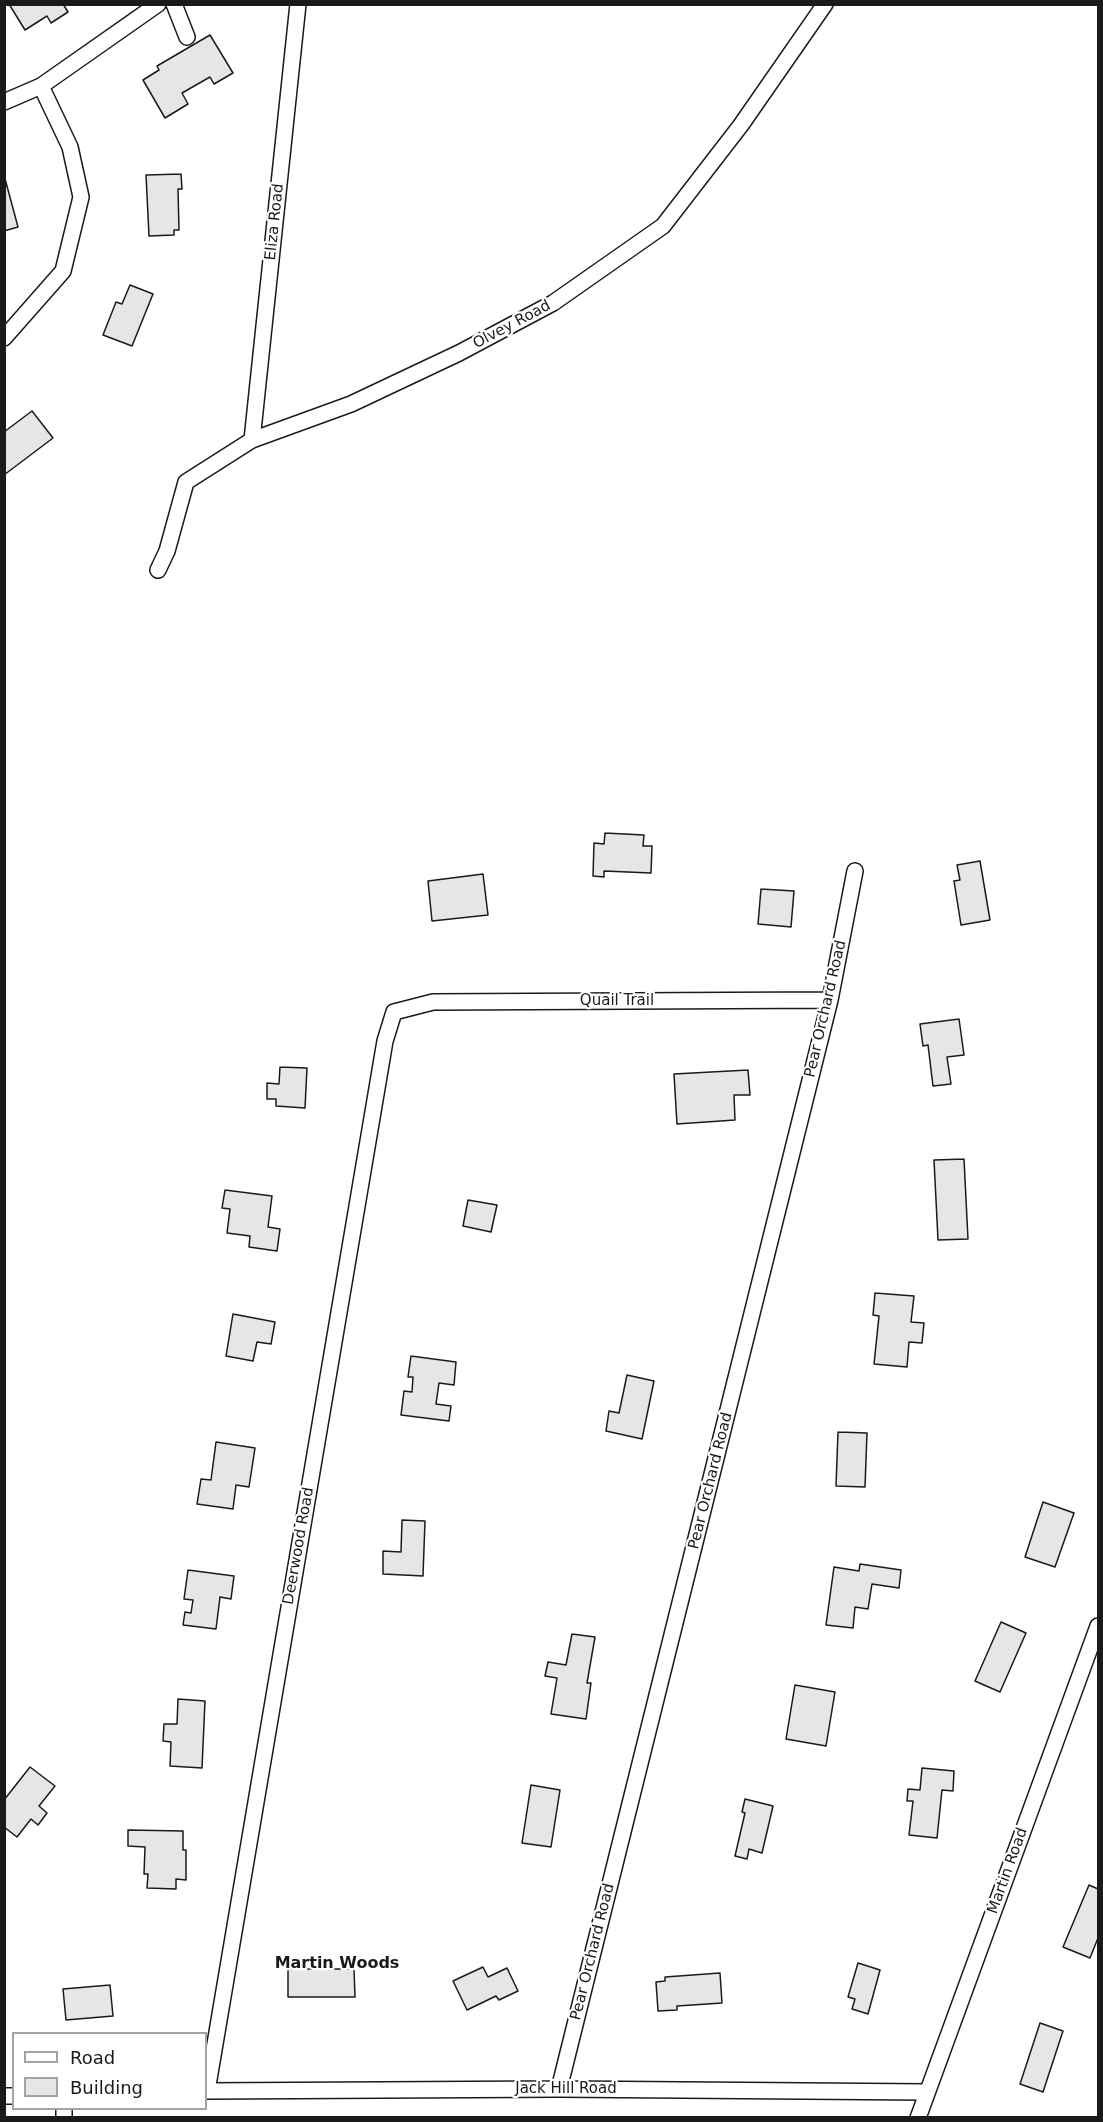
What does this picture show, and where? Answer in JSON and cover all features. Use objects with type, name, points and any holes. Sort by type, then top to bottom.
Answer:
[{"type":"street","points":[[4,102],[41,86],[158,4]]},
{"type":"street","points":[[174,4],[187,37]]},
{"type":"street","name":"Eliza Road","points":[[252,440],[298,4]]},
{"type":"street","name":"Olvey Road","points":[[158,570],[167,551],[186,482],[252,440],[351,404],[470,347],[553,303],[663,226],[741,125],[825,4]]},
{"type":"street","points":[[4,338],[63,272],[81,196],[70,147],[41,86]]},
{"type":"street","name":"Pear Orchard Road","points":[[559,2089],[830,1000],[855,871]]},
{"type":"street","name":"Quail Trail","points":[[404,1009],[433,1002],[830,1000]]},
{"type":"street","name":"Deerwood Road","points":[[207,2085],[385,1041],[394,1012],[404,1009]]},
{"type":"street","name":"Martin Road","points":[[918,2118],[1098,1626]]},
{"type":"street","name":"Jack Hill Road","points":[[207,2091],[559,2089],[926,2092]]},
{"type":"building","points":[[9,4],[63,4],[68,12],[51,23],[47,16],[25,30]]},
{"type":"building","points":[[210,35],[233,73],[214,84],[210,77],[182,93],[188,104],[165,118],[143,80],[159,70],[157,66]]},
{"type":"building","points":[[181,174],[182,189],[178,189],[179,230],[174,230],[174,235],[149,236],[146,175]]},
{"type":"building","points":[[4,175],[18,227],[4,231]]},
{"type":"building","points":[[130,285],[153,294],[132,346],[103,335],[116,302],[122,304]]},
{"type":"building","points":[[32,411],[53,438],[4,475],[4,432]]},
{"type":"building","points":[[605,833],[644,835],[643,846],[652,846],[651,873],[604,871],[604,877],[593,876],[594,843],[604,844]]},
{"type":"building","points":[[980,861],[990,920],[961,925],[954,881],[960,880],[957,865]]},
{"type":"building","points":[[483,874],[488,915],[432,921],[428,881]]},
{"type":"building","points":[[761,889],[794,891],[791,927],[758,924]]},
{"type":"building","points":[[959,1019],[964,1055],[947,1057],[951,1084],[933,1086],[928,1045],[923,1046],[920,1024]]},
{"type":"building","points":[[280,1067],[307,1068],[305,1108],[276,1106],[276,1099],[267,1099],[267,1083],[279,1084]]},
{"type":"building","points":[[748,1070],[750,1095],[734,1095],[735,1120],[677,1124],[674,1074]]},
{"type":"building","points":[[964,1159],[968,1239],[938,1240],[934,1160]]},
{"type":"building","points":[[225,1190],[272,1196],[268,1227],[280,1229],[277,1251],[249,1247],[250,1236],[227,1233],[230,1209],[222,1208]]},
{"type":"building","points":[[468,1200],[497,1205],[491,1232],[463,1226]]},
{"type":"building","points":[[875,1293],[914,1296],[911,1322],[924,1323],[922,1343],[909,1342],[907,1367],[874,1364],[879,1316],[873,1315]]},
{"type":"building","points":[[233,1314],[275,1322],[271,1344],[257,1342],[253,1361],[226,1356]]},
{"type":"building","points":[[411,1356],[456,1362],[454,1385],[439,1383],[436,1404],[451,1406],[449,1421],[401,1415],[404,1391],[412,1392],[413,1377],[408,1377]]},
{"type":"building","points":[[627,1375],[654,1381],[642,1439],[606,1431],[609,1411],[619,1413]]},
{"type":"building","points":[[838,1432],[867,1433],[865,1487],[836,1486]]},
{"type":"building","points":[[216,1442],[255,1448],[249,1487],[236,1485],[233,1509],[197,1504],[201,1479],[211,1480]]},
{"type":"building","points":[[1043,1502],[1074,1513],[1055,1567],[1025,1557]]},
{"type":"building","points":[[402,1520],[425,1521],[423,1576],[383,1574],[383,1551],[401,1552]]},
{"type":"building","points":[[860,1564],[901,1570],[899,1588],[872,1584],[868,1609],[855,1607],[853,1628],[826,1625],[834,1567],[859,1571]]},
{"type":"building","points":[[188,1570],[234,1576],[231,1599],[220,1597],[216,1629],[183,1625],[185,1612],[191,1613],[193,1600],[184,1599]]},
{"type":"building","points":[[1001,1622],[1026,1633],[1000,1692],[975,1681]]},
{"type":"building","points":[[572,1634],[595,1637],[587,1683],[591,1683],[586,1719],[551,1714],[557,1678],[545,1676],[548,1662],[566,1665]]},
{"type":"building","points":[[795,1685],[835,1692],[826,1746],[786,1739]]},
{"type":"building","points":[[178,1699],[205,1701],[202,1768],[170,1766],[171,1742],[163,1741],[164,1724],[177,1724]]},
{"type":"building","points":[[30,1767],[55,1786],[39,1806],[47,1813],[38,1825],[31,1819],[17,1837],[4,1827],[4,1800]]},
{"type":"building","points":[[922,1768],[954,1771],[953,1791],[942,1790],[937,1838],[909,1835],[913,1801],[907,1801],[908,1789],[920,1790]]},
{"type":"building","points":[[531,1785],[560,1790],[551,1847],[522,1843]]},
{"type":"building","points":[[745,1799],[773,1806],[762,1853],[749,1849],[747,1859],[735,1856],[745,1813],[742,1812]]},
{"type":"building","points":[[128,1830],[183,1831],[183,1850],[186,1850],[186,1880],[176,1879],[176,1889],[147,1888],[148,1874],[144,1874],[145,1847],[128,1846]]},
{"type":"building","points":[[1089,1885],[1098,1889],[1098,1938],[1090,1958],[1063,1947]]},
{"type":"building","points":[[858,1963],[880,1970],[868,2014],[852,2009],[855,1999],[848,1997]]},
{"type":"building","points":[[483,1967],[488,1977],[507,1968],[518,1991],[499,2000],[496,1996],[467,2010],[453,1981]]},
{"type":"building","points":[[288,1969],[354,1969],[355,1997],[288,1997]]},
{"type":"building","points":[[720,1973],[722,2003],[677,2006],[677,2010],[658,2011],[656,1982],[665,1981],[665,1977]]},
{"type":"building","points":[[110,1985],[113,2016],[66,2020],[63,1989]]},
{"type":"building","points":[[1040,2023],[1063,2031],[1043,2092],[1020,2084]]},
{"type":"district","name":"Martin Woods","points":[[337,1964]]}]
